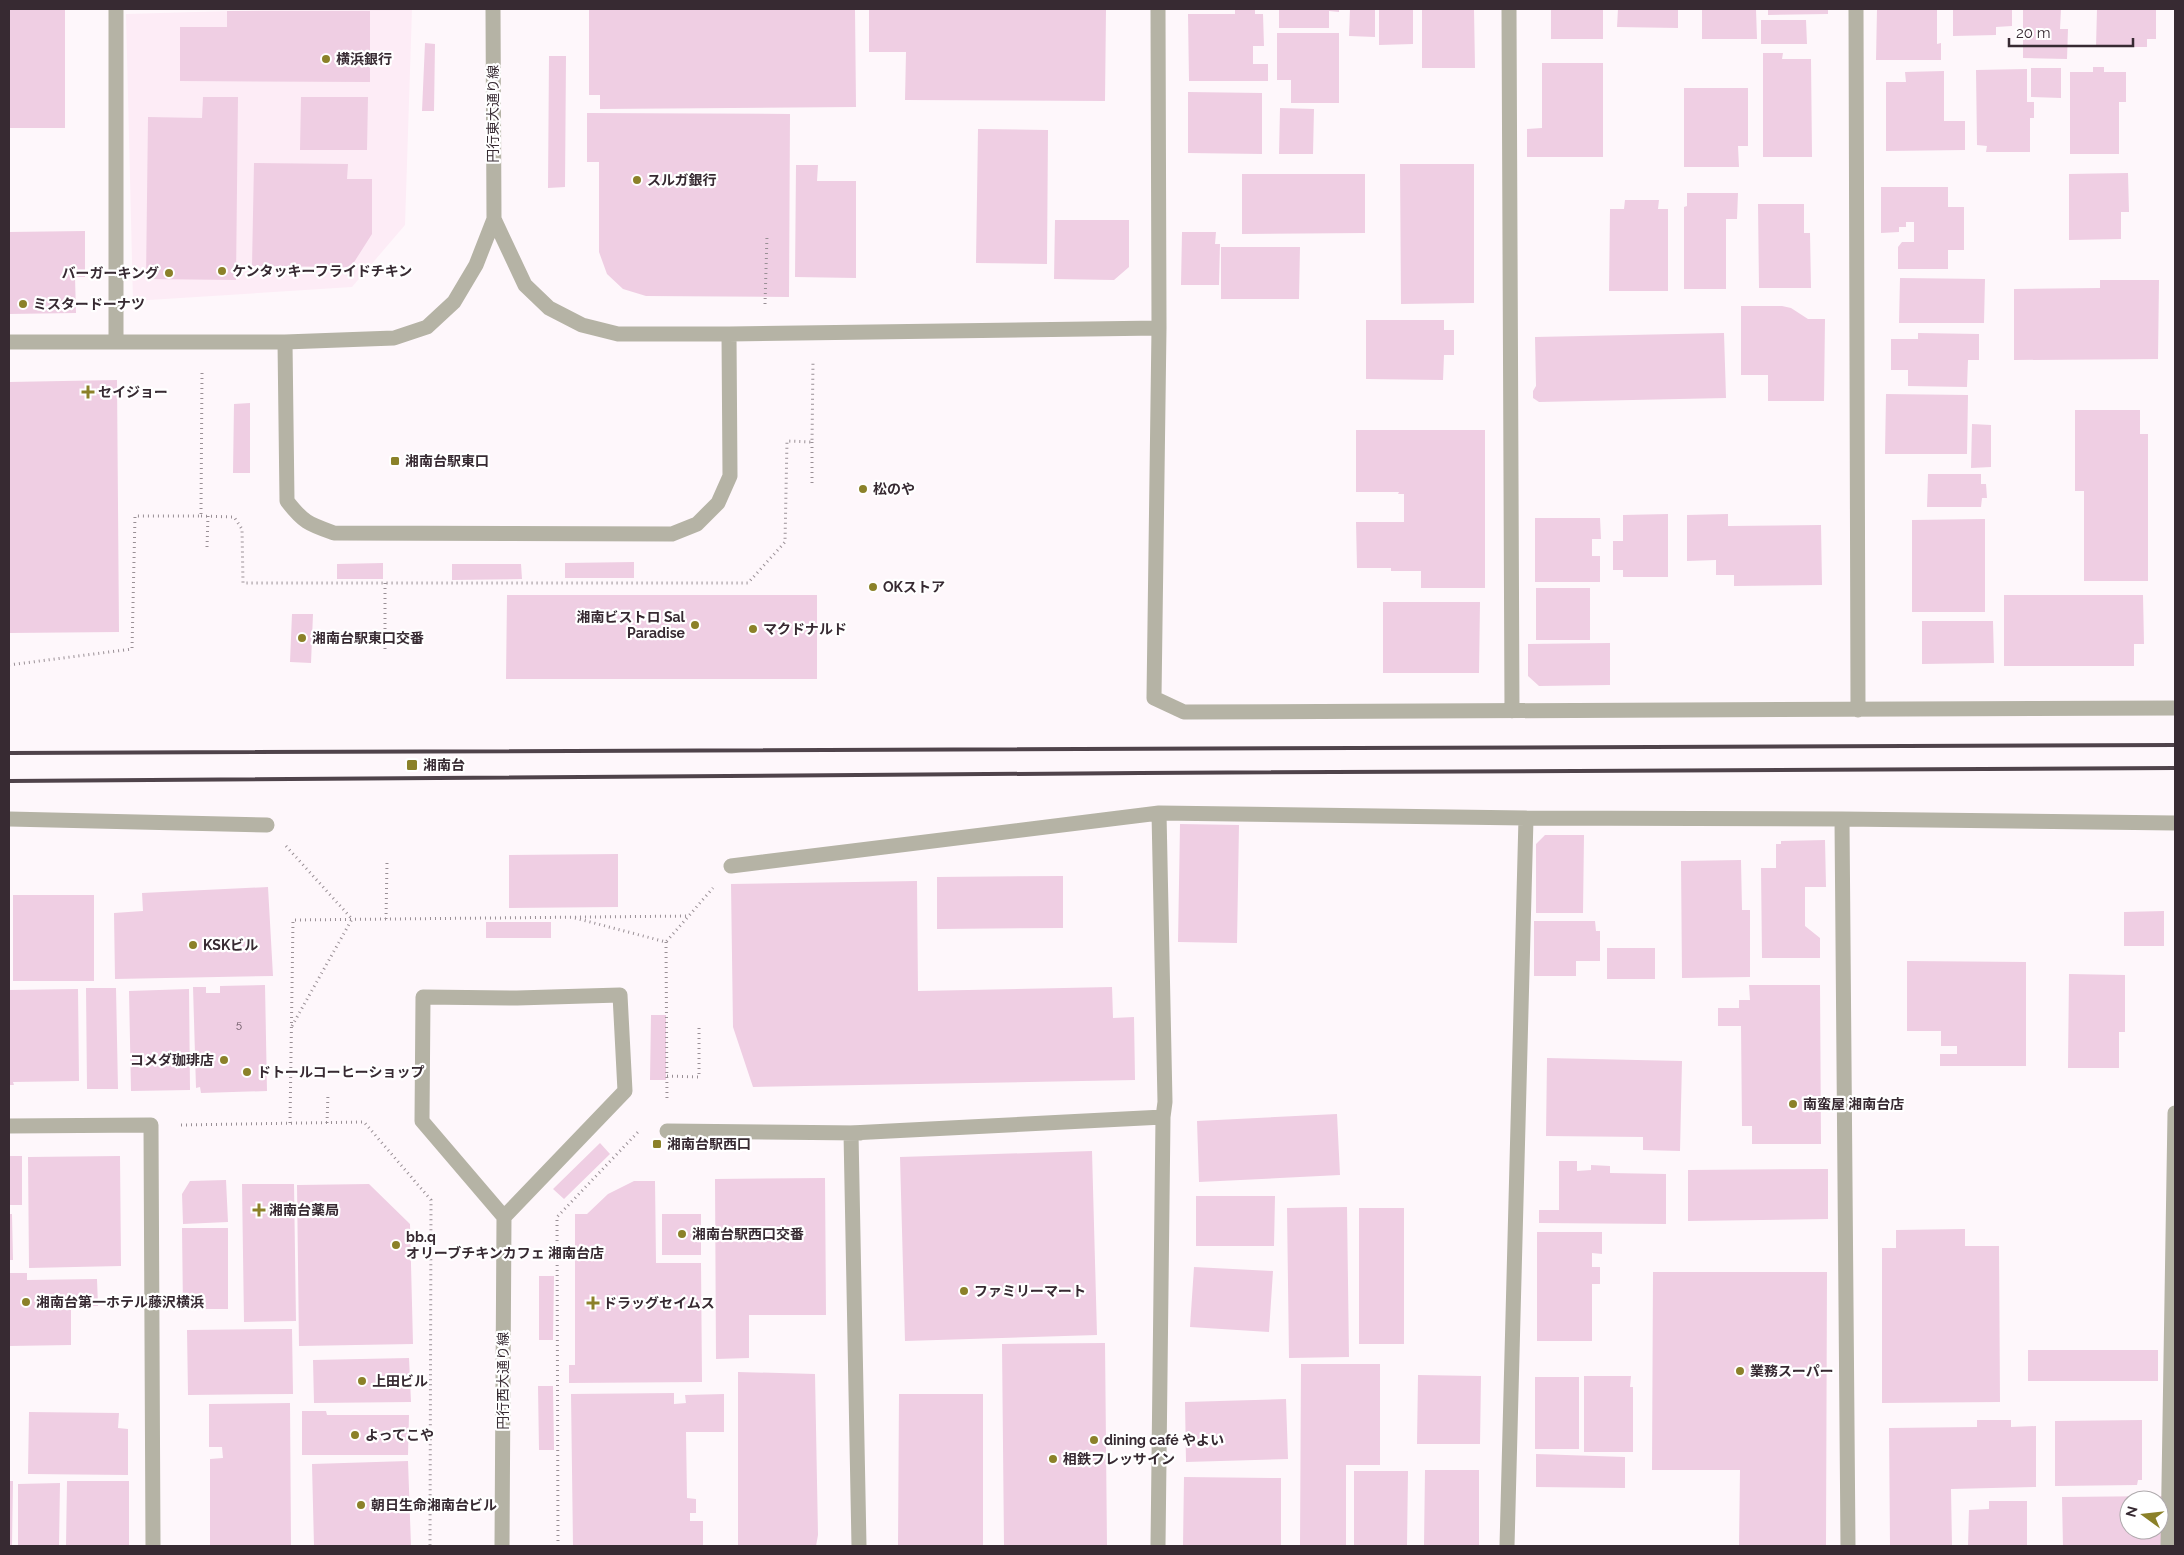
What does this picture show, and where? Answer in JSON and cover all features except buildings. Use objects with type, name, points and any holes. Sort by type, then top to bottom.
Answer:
[{"type":"street","points":[[116,9],[116,342]]},
{"type":"street","name":"円行東大通り線","points":[[493,9],[494,219]]},
{"type":"street","points":[[1158,9],[1160,328],[1154,698],[1184,712],[2175,708]]},
{"type":"street","points":[[1509,9],[1512,711]]},
{"type":"street","points":[[1856,9],[1858,710]]},
{"type":"street","points":[[9,342],[285,342],[394,338],[427,327],[454,302],[476,265],[494,219]]},
{"type":"street","points":[[494,219],[525,285],[550,308],[582,325],[618,334],[1160,328]]},
{"type":"street","points":[[285,342],[288,500],[300,518],[314,526],[334,533],[672,534],[697,524],[718,502],[730,476],[729,334]]},
{"type":"street","points":[[1158,1546],[1163,1117],[1165,1102],[1159,813]]},
{"type":"street","points":[[731,866],[1159,813],[2175,823]]},
{"type":"street","points":[[1507,1546],[1526,818]]},
{"type":"street","points":[[9,819],[267,825]]},
{"type":"street","points":[[1842,819],[1848,1546]]},
{"type":"street","points":[[620,995],[624,1091],[504,1217],[422,1121],[423,997],[517,998],[620,995]]},
{"type":"street","points":[[2168,1546],[2175,1113]]},
{"type":"street","points":[[859,1546],[851,1134],[1163,1117]]},
{"type":"street","points":[[9,1126],[150,1126],[153,1546]]},
{"type":"street","points":[[667,1131],[865,1133]]},
{"type":"street","name":"円行西大通り線","points":[[502,1546],[504,1217]]},
{"type":"path","points":[[765,307],[766,235]]},
{"type":"path","points":[[9,665],[132,649],[135,516],[201,516],[202,371]]},
{"type":"path","points":[[812,442],[812,486]]},
{"type":"path","points":[[208,516],[208,547]]},
{"type":"path","points":[[385,583],[385,652]]},
{"type":"path","points":[[267,825],[352,919]]},
{"type":"path","points":[[386,919],[387,862]]},
{"type":"path","points":[[667,1131],[666,942],[731,866]]},
{"type":"path","points":[[290,1123],[293,920],[689,916]]},
{"type":"path","points":[[571,917],[666,942]]},
{"type":"path","points":[[291,1028],[352,919]]},
{"type":"path","points":[[667,1076],[699,1077],[699,1026]]},
{"type":"path","points":[[327,1123],[328,1094]]},
{"type":"path","points":[[660,1109],[667,1102]]},
{"type":"path","points":[[150,1126],[364,1122],[430,1200],[430,1546]]},
{"type":"path","points":[[558,1546],[557,1217],[640,1131]]},
{"type":"shaded area","points":[[302,9],[412,9],[405,225],[352,287],[133,301],[126,14]]},
{"type":"railway","points":[[9,753],[2175,745]]},
{"type":"railway","points":[[9,781],[2175,768]]},
{"type":"place","name":"横浜銀行","points":[[326,59]]},
{"type":"place","name":"スルガ銀行","points":[[637,180]]},
{"type":"place","name":"ケンタッキーフライドチキン","points":[[222,271]]},
{"type":"place","name":"バーガーキング","points":[[169,273]]},
{"type":"place","name":"ミスタードーナツ","points":[[23,304]]},
{"type":"place","name":"セイジョー","points":[[88,392]]},
{"type":"place","name":"湘南台駅東口","points":[[395,461]]},
{"type":"place","name":"松のや","points":[[863,489]]},
{"type":"place","name":"OKストア","points":[[873,587]]},
{"type":"place","name":"湘南ビストロ Sal Paradise","points":[[695,625]]},
{"type":"place","name":"マクドナルド","points":[[753,629]]},
{"type":"place","name":"湘南台駅東口交番","points":[[302,638]]},
{"type":"place","name":"湘南台","points":[[412,765]]},
{"type":"place","name":"KSKビル","points":[[193,945]]},
{"type":"place","name":"コメダ珈琲店","points":[[224,1060]]},
{"type":"place","name":"ドトールコーヒーショップ","points":[[247,1072]]},
{"type":"place","name":"南蛮屋 湘南台店","points":[[1793,1104]]},
{"type":"place","name":"湘南台駅西口","points":[[657,1144]]},
{"type":"place","name":"湘南台薬局","points":[[259,1210]]},
{"type":"place","name":"湘南台駅西口交番","points":[[682,1234]]},
{"type":"place","name":"bb.q オリーブチキンカフェ 湘南台店","points":[[396,1245]]},
{"type":"place","name":"ファミリーマート","points":[[964,1291]]},
{"type":"place","name":"湘南台第一ホテル藤沢横浜","points":[[26,1302]]},
{"type":"place","name":"ドラッグセイムス","points":[[593,1303]]},
{"type":"place","name":"業務スーパー","points":[[1740,1371]]},
{"type":"place","name":"上田ビル","points":[[362,1381]]},
{"type":"place","name":"よってこや","points":[[355,1435]]},
{"type":"place","name":"dining café やよい","points":[[1094,1440]]},
{"type":"place","name":"相鉄フレッサイン","points":[[1053,1459]]},
{"type":"place","name":"朝日生命湘南台ビル","points":[[361,1505]]}]
